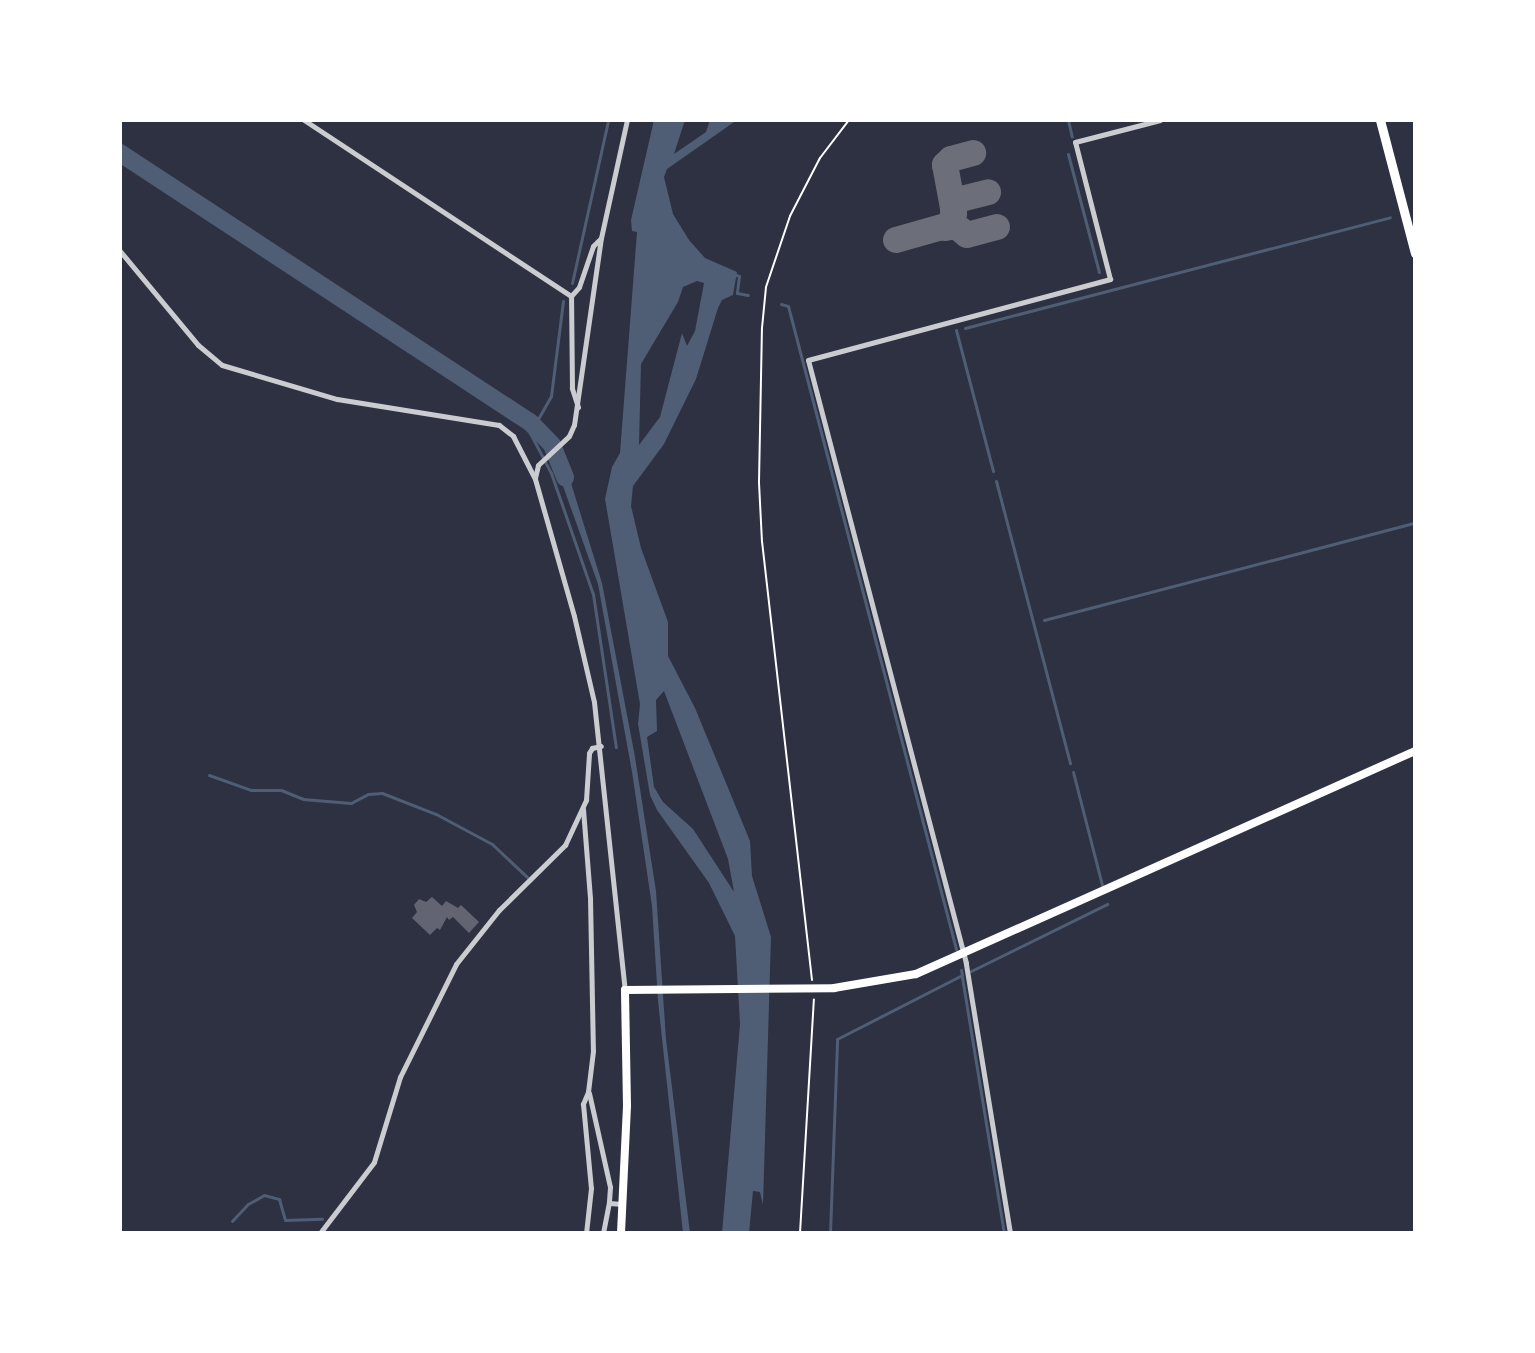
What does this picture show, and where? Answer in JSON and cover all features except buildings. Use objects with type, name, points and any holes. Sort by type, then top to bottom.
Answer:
[{"type":"main road","points":[[1380,120],[1415,253]]},
{"type":"main road","points":[[621,1233],[628,1092],[625,990],[808,988],[884,982],[964,955],[1415,751]]},
{"type":"street","points":[[304,120],[571,296]]},
{"type":"street","points":[[535,479],[538,465],[572,431],[579,408],[601,238],[627,120]]},
{"type":"street","points":[[1010,1233],[964,955],[808,360],[1110,279],[1075,142],[1160,120]]},
{"type":"street","points":[[579,408],[572,388],[571,296],[579,287],[593,246],[601,238]]},
{"type":"street","points":[[120,251],[198,345],[222,365],[337,399],[499,425],[513,436],[535,479],[577,626],[601,746],[625,990]]},
{"type":"street","points":[[586,1233],[591,1188],[583,1104],[588,1092],[593,1051],[583,809],[589,753],[592,748],[601,746]]},
{"type":"street","points":[[320,1233],[374,1162],[405,1065],[456,964],[499,910],[553,860],[583,809]]},
{"type":"street","points":[[588,1092],[610,1187],[603,1233]]},
{"type":"street","points":[[609,1203],[624,1204]]},
{"type":"path","points":[[800,1233],[808,988],[762,542],[759,482],[762,328],[766,287],[790,216],[820,158],[849,120]]},
{"type":"water","points":[[654,120],[685,120],[674,154],[706,132],[710,120],[737,120],[667,169],[664,177],[673,214],[689,240],[705,258],[737,272],[733,295],[722,300],[718,308],[696,379],[664,444],[633,486],[631,506],[641,548],[668,622],[668,656],[695,708],[750,841],[752,876],[771,937],[763,1205],[760,1192],[753,1191],[749,1233],[722,1233],[740,1024],[735,936],[709,883],[657,810],[650,795],[638,724],[640,704],[605,499],[612,467],[620,453],[637,232],[632,231],[631,220]],"holes":[[[697,281],[704,283],[695,331],[687,346],[682,333],[660,417],[639,445],[641,364],[678,302],[683,287]],[[664,691],[728,859],[734,892],[693,829],[663,802],[654,787],[647,737],[657,731],[656,700]]]},
{"type":"water","points":[[561,451],[602,583],[635,757],[656,891],[666,1039],[690,1233],[683,1233],[658,1001],[652,906],[632,772],[598,584],[553,458]]},
{"type":"waterway","points":[[572,283],[608,120]]},
{"type":"waterway","points":[[1068,120],[1072,137]]},
{"type":"waterway","points":[[120,153],[530,422],[552,445],[565,477]]},
{"type":"waterway","points":[[1068,154],[1099,272]]},
{"type":"waterway","points":[[965,328],[1390,217]]},
{"type":"waterway","points":[[736,275],[739,276],[737,293],[748,295]]},
{"type":"waterway","points":[[563,301],[551,396],[530,433],[551,473],[593,594],[616,747]]},
{"type":"waterway","points":[[781,304],[788,306],[956,949]]},
{"type":"waterway","points":[[956,330],[993,471]]},
{"type":"waterway","points":[[996,481],[1070,763]]},
{"type":"waterway","points":[[1044,620],[1415,523]]},
{"type":"waterway","points":[[1073,772],[1102,885]]},
{"type":"waterway","points":[[209,775],[251,790],[281,790],[303,799],[351,803],[368,794],[382,793],[436,814],[492,844],[527,877]]},
{"type":"waterway","points":[[971,971],[1107,904]]},
{"type":"waterway","points":[[830,1233],[837,1039],[962,975],[961,970]]},
{"type":"waterway","points":[[962,977],[1004,1233]]},
{"type":"waterway","points":[[232,1221],[248,1204],[264,1195],[279,1199],[285,1220],[322,1219]]},
{"type":"taxiway","points":[[896,240],[949,225],[954,213],[945,165],[951,159],[973,153]]},
{"type":"taxiway","points":[[953,209],[957,200],[988,192]]},
{"type":"taxiway","points":[[945,228],[956,226],[967,235],[997,227]]}]
